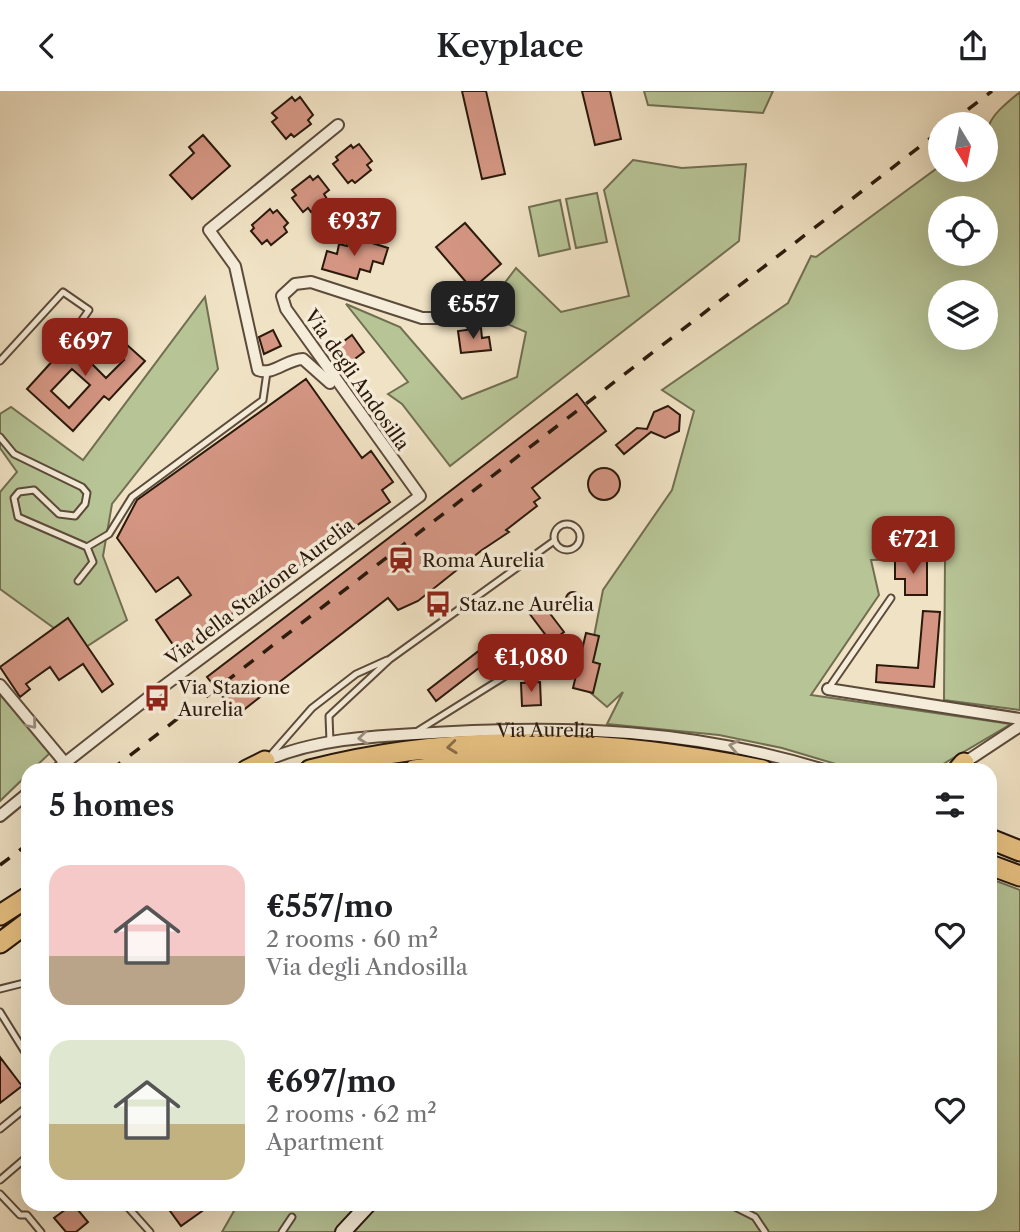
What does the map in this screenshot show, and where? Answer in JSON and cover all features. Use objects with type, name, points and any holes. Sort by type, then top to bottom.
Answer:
[{"type":"highway","name":"Via Aurelia","points":[[349,763],[404,753],[490,744],[540,743],[631,747],[723,763]]},
{"type":"highway","name":"Via Aurelia","points":[[506,763],[545,760],[618,763]]},
{"type":"highway","points":[[997,842],[1020,851]]},
{"type":"highway","points":[[997,852],[1020,860]]},
{"type":"highway","points":[[997,868],[1020,876]]},
{"type":"highway","points":[[0,915],[21,902]]},
{"type":"highway","points":[[0,943],[21,931]]},
{"type":"street","points":[[338,125],[209,230],[235,266],[254,364],[260,372],[267,372],[294,359],[303,359],[351,404]]},
{"type":"street","name":"Via degli Andosilla","points":[[420,496],[351,404],[286,309],[282,296],[292,286],[302,282],[315,283],[422,318],[436,319],[456,312]]},
{"type":"street","name":"Via della Stazione Aurelia","points":[[64,763],[420,496]]},
{"type":"street","points":[[0,685],[58,763]]},
{"type":"street","points":[[828,689],[1020,719]]},
{"type":"street","points":[[965,763],[1020,726]]},
{"type":"street","name":"Via Aurelia","points":[[263,763],[297,749],[330,742],[412,734],[516,729],[639,732],[734,745],[799,763]]},
{"type":"street","points":[[0,816],[21,799]]},
{"type":"street","points":[[342,1232],[362,1211]]},
{"type":"lane","points":[[0,361],[63,292],[89,310],[72,334]]},
{"type":"lane","points":[[87,547],[109,534],[132,497],[141,489],[263,400],[267,372]]},
{"type":"lane","points":[[0,436],[14,454],[82,487],[87,493],[81,512],[65,517],[40,493],[27,489],[14,498],[18,517],[87,547],[93,562],[78,582]]},
{"type":"lane","points":[[330,742],[330,716],[390,659],[554,541],[556,531],[564,524],[573,525],[580,532],[580,542],[575,549],[561,549],[554,541]]},
{"type":"lane","points":[[828,689],[891,598]]},
{"type":"lane","points":[[412,734],[515,670],[575,642]]},
{"type":"lane","points":[[259,763],[312,708],[356,674],[390,659]]},
{"type":"lane","points":[[0,996],[3,989],[21,984]]},
{"type":"lane","points":[[0,1012],[21,1046]]},
{"type":"lane","points":[[0,1129],[21,1111]]},
{"type":"lane","points":[[0,1180],[21,1162]]},
{"type":"lane","points":[[0,1194],[20,1215],[27,1215],[41,1232]]},
{"type":"lane","points":[[131,1211],[150,1232]]},
{"type":"lane","points":[[742,1211],[754,1217],[765,1232]]},
{"type":"lane","points":[[282,1232],[292,1217]]},
{"type":"green space","points":[[644,91],[773,91],[763,113],[648,105]]},
{"type":"green space","points":[[1020,92],[1020,710],[944,700],[945,558],[871,560],[879,595],[811,695],[1011,724],[945,763],[832,763],[782,748],[719,735],[607,724],[623,692],[607,707],[584,687],[603,590],[672,490],[694,411],[662,390],[788,303],[811,256],[816,257],[928,175],[928,182],[998,182],[998,112]]},
{"type":"green space","points":[[633,160],[682,168],[746,164],[739,241],[450,466],[402,404],[388,394],[408,382],[346,304],[400,327],[462,399],[517,377],[526,332],[482,313],[516,268],[561,312],[629,296],[604,190]]},
{"type":"green space","points":[[597,193],[607,242],[576,248],[566,199]]},
{"type":"green space","points":[[560,200],[570,249],[539,256],[529,207]]},
{"type":"green space","points":[[205,297],[218,369],[112,504],[103,556],[127,620],[83,649],[0,589],[0,492],[17,472],[0,448],[0,414],[11,407],[83,460]]},
{"type":"green space","points":[[0,694],[50,753],[39,763],[21,763],[21,781],[0,801]]},
{"type":"green space","points":[[997,881],[1020,890],[1020,1232],[222,1232],[234,1211],[997,1211]]},
{"type":"building","points":[[462,91],[486,91],[505,174],[482,179]]},
{"type":"building","points":[[582,91],[610,91],[621,139],[595,145]]},
{"type":"building","points":[[292,97],[295,101],[300,97],[313,115],[308,120],[311,124],[294,137],[291,134],[286,139],[272,122],[277,118],[272,113]]},
{"type":"building","points":[[203,135],[230,166],[192,199],[170,175],[194,153],[189,147]]},
{"type":"building","points":[[359,144],[372,161],[367,165],[371,170],[355,183],[352,180],[348,183],[333,164],[338,160],[336,157],[351,145],[353,148]]},
{"type":"building","points":[[310,176],[313,180],[318,176],[329,190],[324,194],[327,199],[311,212],[308,208],[303,212],[292,198],[296,195],[292,190]]},
{"type":"building","points":[[270,209],[273,213],[277,210],[288,223],[284,227],[287,232],[271,245],[267,240],[262,244],[251,231],[254,228],[252,225]]},
{"type":"building","points":[[465,223],[501,264],[472,289],[436,247]]},
{"type":"building","points":[[350,236],[388,248],[383,264],[373,261],[370,272],[360,269],[357,279],[322,269],[327,251],[337,254],[339,244],[347,246]]},
{"type":"building","points":[[107,327],[145,361],[109,400],[104,396],[73,431],[27,389],[67,345],[80,357]],"holes":[[[108,343],[124,360],[106,378],[89,361]],[[72,369],[90,385],[69,408],[51,391]]]},
{"type":"building","points":[[481,328],[482,338],[489,337],[491,350],[461,353],[458,331]]},
{"type":"building","points":[[273,330],[281,346],[264,354],[259,337]]},
{"type":"building","points":[[352,335],[364,352],[344,367],[331,351]]},
{"type":"building","points":[[306,379],[362,458],[371,451],[393,482],[382,490],[390,502],[178,652],[156,620],[191,595],[178,577],[156,592],[117,538],[137,500]]},
{"type":"building","points":[[577,394],[606,431],[532,488],[540,498],[534,502],[537,506],[506,530],[509,532],[418,601],[398,610],[388,598],[237,715],[207,677]]},
{"type":"building","points":[[668,406],[680,415],[679,431],[665,438],[651,432],[624,454],[616,445],[637,428],[647,429],[654,412]]},
{"type":"building","points":[[604,468],[615,473],[620,484],[615,495],[604,500],[593,495],[588,484],[593,473]]},
{"type":"building","points":[[895,560],[927,560],[927,595],[905,595],[905,579],[895,579]]},
{"type":"building","points":[[573,592],[578,594],[578,604],[573,606],[568,604],[566,599],[568,594]]},
{"type":"building","points":[[542,603],[564,632],[551,642],[529,613]]},
{"type":"building","points":[[923,611],[940,612],[934,687],[876,682],[877,665],[918,668]]},
{"type":"building","points":[[68,618],[113,684],[102,692],[83,664],[59,680],[50,667],[26,684],[30,689],[20,697],[0,667]]},
{"type":"building","points":[[586,633],[599,636],[593,662],[600,664],[593,693],[573,688]]},
{"type":"building","points":[[498,636],[506,647],[436,701],[428,690]]},
{"type":"building","points":[[540,682],[541,705],[522,706],[521,683]]},
{"type":"building","points":[[0,1057],[21,1087],[0,1103]]},
{"type":"building","points":[[64,1211],[79,1211],[88,1222],[76,1232],[66,1232],[54,1218]]},
{"type":"building","points":[[170,1211],[202,1211],[181,1226]]},
{"type":"railway","points":[[965,112],[992,91]]},
{"type":"railway","points":[[120,763],[928,140]]},
{"type":"railway","points":[[0,865],[21,849]]},
{"type":"place","name":"Roma Aurelia","points":[[401,560]]},
{"type":"place","name":"Staz.ne Aurelia","points":[[438,604]]},
{"type":"place","name":"Via Stazione Aurelia","points":[[157,698]]}]
